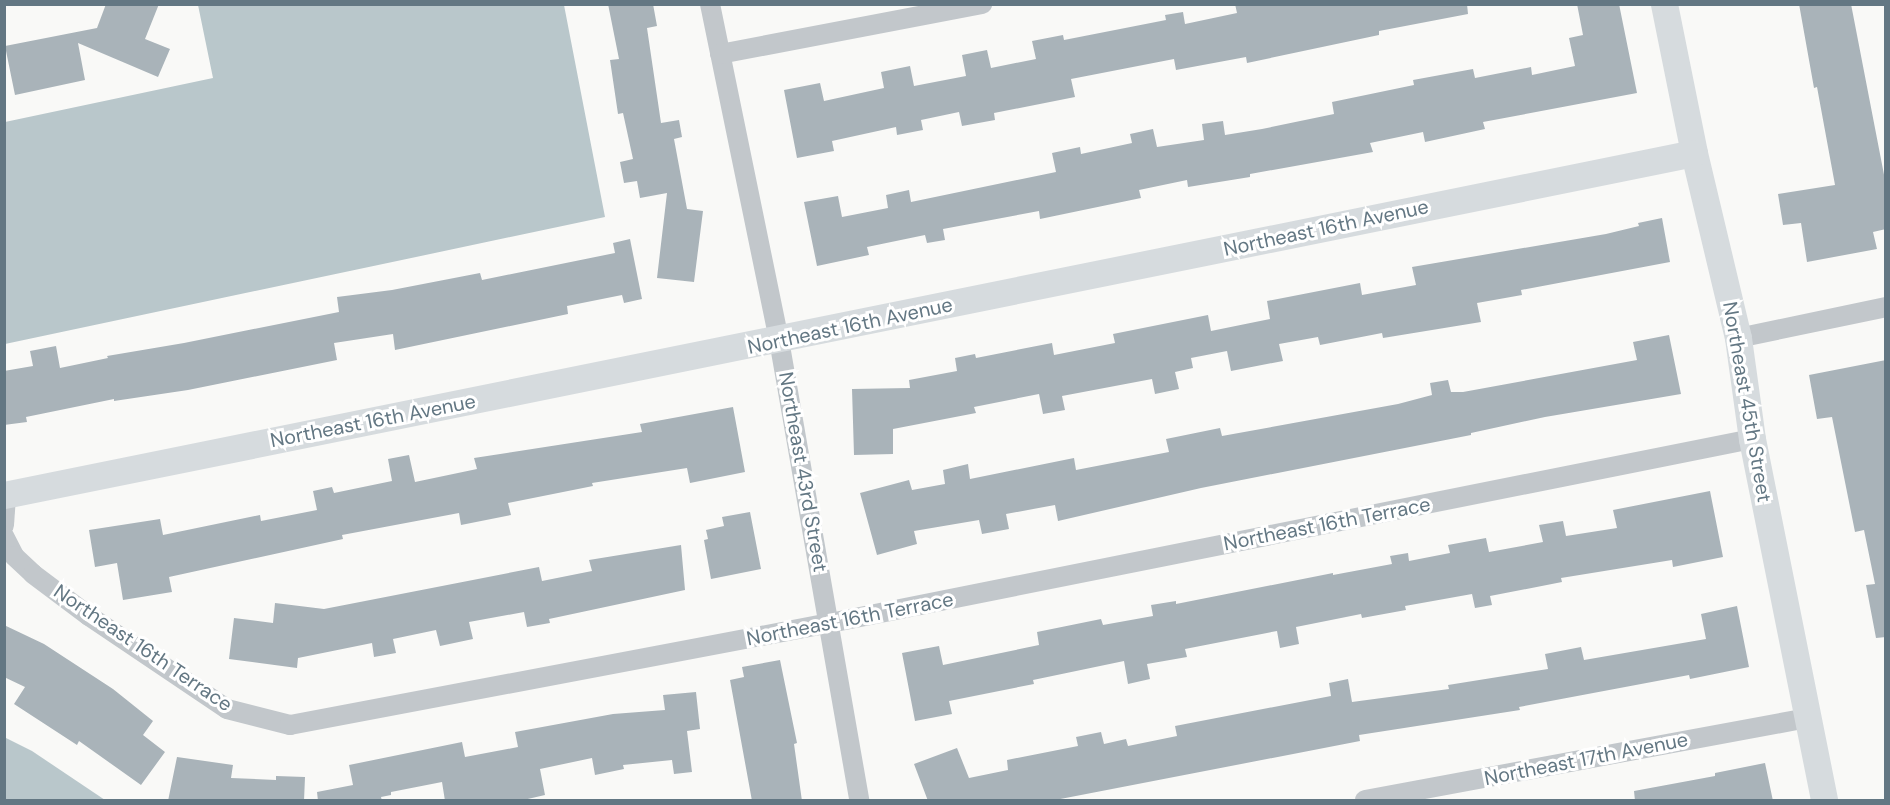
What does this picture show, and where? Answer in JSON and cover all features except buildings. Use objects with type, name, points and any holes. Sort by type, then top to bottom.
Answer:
[{"type":"street","name":"Northeast 43rd Street","points":[[710,4],[779,340],[830,623],[859,801]]},
{"type":"street","points":[[720,54],[982,4]]},
{"type":"street","name":"Northeast 45th Street","points":[[1664,4],[1694,153],[1738,338],[1752,440],[1824,801]]},
{"type":"street","name":"Northeast 16th Avenue","points":[[5,495],[1694,153]]},
{"type":"street","points":[[1738,338],[1886,307]]},
{"type":"street","name":"Northeast 16th Terrace","points":[[4,536],[14,556],[33,574],[89,616],[227,709],[290,726],[830,623],[1752,440]]},
{"type":"street","points":[[4,525],[5,495]]},
{"type":"street","name":"Northeast 17th Avenue","points":[[1365,801],[1807,718]]},
{"type":"shaded area","points":[[198,5],[564,5],[605,217],[5,344],[5,122],[213,78]]},
{"type":"shaded area","points":[[4,737],[32,751],[105,800],[5,800]]}]
